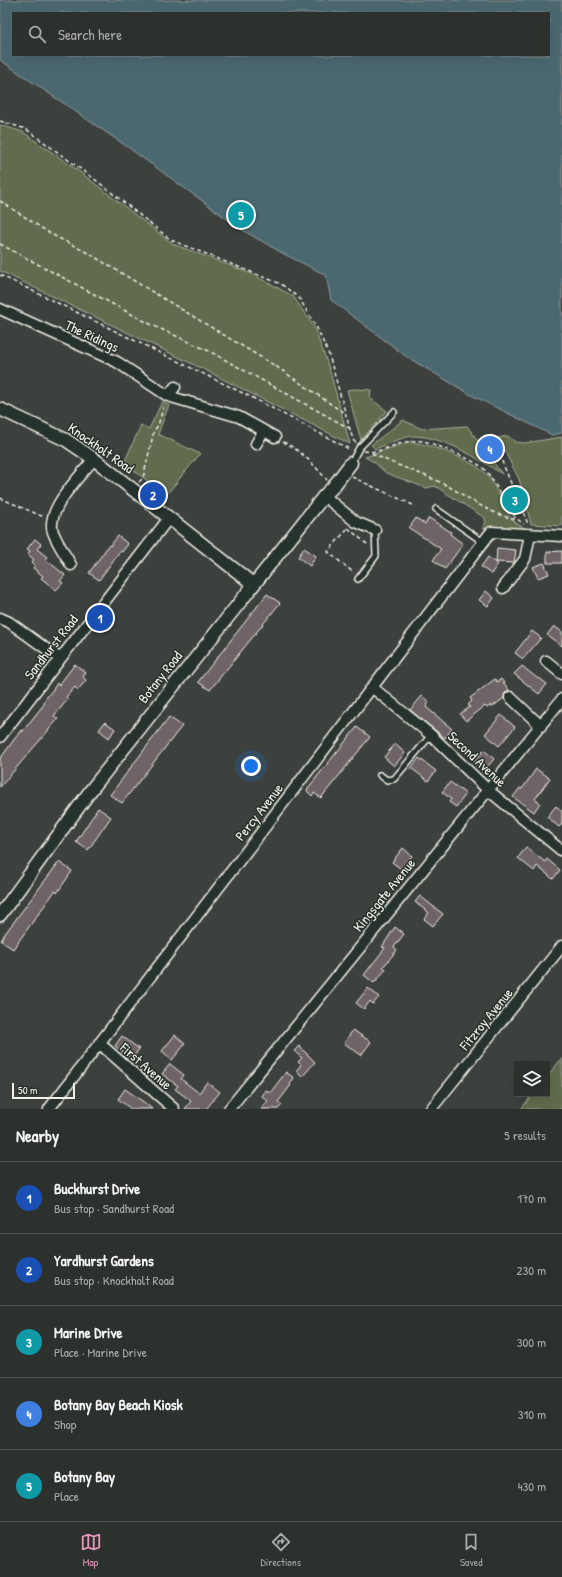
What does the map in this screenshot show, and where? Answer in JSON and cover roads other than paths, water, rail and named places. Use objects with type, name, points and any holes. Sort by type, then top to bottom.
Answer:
[{"type":"street","name":"The Ridings","points":[[0,309],[117,362],[168,396],[239,417],[263,432],[275,437]]},
{"type":"street","points":[[168,396],[175,388]]},
{"type":"street","name":"Knockholt Road","points":[[0,409],[66,440],[133,489],[253,584]]},
{"type":"street","points":[[256,444],[263,432]]},
{"type":"street","name":"Botany Road","points":[[0,916],[91,790],[253,584],[324,496],[333,487],[353,458]]},
{"type":"street","points":[[71,565],[52,532],[52,520],[58,505],[94,460]]},
{"type":"street","points":[[324,496],[356,522],[375,530]]},
{"type":"street","name":"Sandhurst Road","points":[[0,737],[59,658],[169,518]]},
{"type":"street","points":[[503,588],[525,559],[530,531],[562,536]]},
{"type":"street","name":"Percy Avenue","points":[[49,1109],[491,532],[530,531]]},
{"type":"street","points":[[0,618],[9,622],[59,658]]},
{"type":"street","points":[[545,659],[562,674]]},
{"type":"street","name":"Second Avenue","points":[[373,688],[431,735],[488,790],[562,851]]},
{"type":"street","points":[[510,697],[541,726]]},
{"type":"street","name":"Kingsgate Avenue","points":[[229,1109],[562,699]]},
{"type":"street","name":"Fitzroy Avenue","points":[[431,1109],[562,946]]},
{"type":"street","name":"First Avenue","points":[[99,1043],[174,1109]]},
{"type":"lane","points":[[353,458],[359,448],[394,412]]},
{"type":"lane","points":[[436,509],[483,542]]},
{"type":"lane","points":[[356,576],[376,556],[375,530]]},
{"type":"lane","points":[[380,775],[387,780],[394,779],[431,735]]},
{"type":"water","points":[[0,0],[562,0],[562,433],[552,435],[473,396],[407,357],[331,300],[326,275],[284,254],[244,231],[129,148],[0,60]]},
{"type":"place","name":"Botany Bay","points":[[241,215]]},
{"type":"place","name":"Botany Bay Beach Kiosk","points":[[490,449]]},
{"type":"place","name":"Yardhurst Gardens","points":[[153,495]]},
{"type":"place","name":"Marine Drive","points":[[515,500]]},
{"type":"place","name":"Buckhurst Drive","points":[[100,618]]}]
